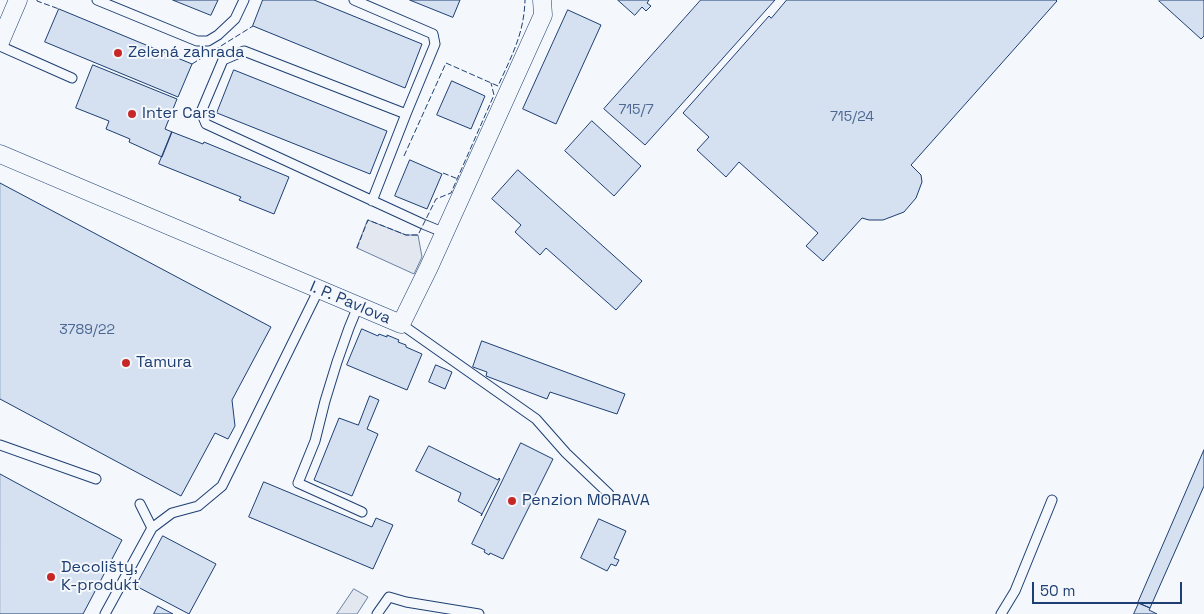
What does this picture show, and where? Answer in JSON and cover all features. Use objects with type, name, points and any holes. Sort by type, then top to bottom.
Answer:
[{"type":"street","points":[[0,44],[18,0]]},
{"type":"street","name":"I. P. Pavlova","points":[[0,154],[401,324],[543,15],[542,0]]},
{"type":"lane","points":[[97,0],[197,41],[208,41],[218,36],[235,19],[244,0]]},
{"type":"lane","points":[[354,0],[433,34],[435,44],[372,201]]},
{"type":"lane","points":[[0,44],[72,78]]},
{"type":"lane","points":[[406,114],[244,51],[223,60],[201,112],[206,124],[444,233]]},
{"type":"lane","points":[[105,614],[152,528],[172,513],[198,506],[222,486],[319,289]]},
{"type":"lane","points":[[358,306],[337,362],[314,441],[298,483],[362,512]]},
{"type":"lane","points":[[401,324],[536,419],[566,453],[609,494]]},
{"type":"lane","points":[[0,445],[96,479]]},
{"type":"lane","points":[[1001,614],[1015,590],[1052,500]]},
{"type":"lane","points":[[140,504],[152,528]]},
{"type":"lane","points":[[377,614],[389,596],[406,602],[479,614]]},
{"type":"shaded area","points":[[368,220],[406,235],[418,235],[422,257],[414,274],[357,248]]},
{"type":"shaded area","points":[[354,589],[368,597],[357,614],[337,614]]},
{"type":"building","points":[[173,0],[218,0],[211,15]]},
{"type":"building","points":[[263,0],[314,0],[422,44],[405,88],[253,26]]},
{"type":"building","points":[[410,0],[460,0],[453,17]]},
{"type":"building","points":[[618,0],[649,0],[647,3],[651,6],[646,11],[642,7],[635,15]]},
{"type":"building","points":[[701,0],[775,0],[645,145],[604,109]]},
{"type":"building","points":[[787,0],[1057,1],[911,165],[921,175],[922,182],[916,198],[904,212],[883,220],[862,218],[823,261],[806,246],[818,233],[739,162],[726,177],[697,150],[709,137],[683,113],[769,16],[771,18]]},
{"type":"building","points":[[1160,0],[1204,0],[1204,36],[1201,39]]},
{"type":"building","name":"Zelená zahrada","points":[[59,9],[192,64],[178,97],[45,42]]},
{"type":"building","points":[[568,10],[601,25],[556,124],[523,109]]},
{"type":"building","name":"Inter Cars","points":[[93,65],[177,99],[165,129],[172,132],[162,157],[129,142],[130,139],[106,129],[109,121],[76,108]]},
{"type":"building","points":[[234,70],[387,131],[370,174],[217,113]]},
{"type":"building","points":[[452,81],[485,96],[471,129],[437,115]]},
{"type":"building","points":[[592,121],[641,166],[614,196],[565,151]]},
{"type":"building","points":[[172,132],[203,144],[204,142],[289,177],[274,214],[239,200],[241,197],[159,164]]},
{"type":"building","points":[[410,160],[442,174],[427,209],[395,196]]},
{"type":"building","points":[[518,170],[642,281],[616,310],[546,248],[540,255],[515,232],[521,225],[492,199]]},
{"type":"building","name":"Tamura","points":[[0,183],[271,327],[232,400],[235,426],[228,439],[215,433],[181,496],[0,399]]},
{"type":"building","points":[[362,329],[378,336],[379,334],[387,337],[387,335],[399,340],[398,342],[406,345],[406,347],[422,354],[407,390],[347,365]]},
{"type":"building","points":[[482,341],[625,394],[617,414],[550,392],[547,399],[486,376],[487,372],[473,367]]},
{"type":"building","points":[[436,365],[452,372],[445,389],[429,382]]},
{"type":"building","points":[[370,396],[379,400],[367,429],[378,434],[352,496],[314,480],[339,418],[358,425]]},
{"type":"building","name":"Penzion MORAVA","points":[[521,443],[553,459],[503,559],[490,553],[489,555],[484,552],[485,550],[472,544]]},
{"type":"building","points":[[429,446],[498,480],[500,479],[481,516],[482,514],[458,501],[461,493],[416,471]]},
{"type":"building","points":[[1204,450],[1204,486],[1150,608],[1138,603]]},
{"type":"building","name":"Decolišty, K-produkt","points":[[0,474],[122,540],[83,614],[0,614]]},
{"type":"building","points":[[264,482],[372,527],[376,518],[393,525],[373,569],[249,517]]},
{"type":"building","points":[[599,519],[626,531],[614,558],[619,560],[616,566],[611,564],[607,571],[581,558]]},
{"type":"building","points":[[163,536],[216,564],[189,614],[136,586]]},
{"type":"building","points":[[1139,603],[1150,608],[1149,610],[1157,614],[1134,614]]},
{"type":"building","points":[[158,606],[173,614],[154,614]]},
{"type":"fence","points":[[37,0],[59,9]]},
{"type":"fence","points":[[404,156],[446,63],[498,86],[520,34],[525,0]]},
{"type":"fence","points":[[192,64],[253,26]]},
{"type":"fence","points":[[357,248],[368,220],[406,235],[418,235],[436,199],[451,193],[494,95],[491,83]]},
{"type":"fence","points":[[443,173],[458,179]]},
{"type":"place","name":"Zelená zahrada","points":[[118,53]]},
{"type":"place","name":"Inter Cars","points":[[132,114]]},
{"type":"place","name":"Tamura","points":[[126,363]]},
{"type":"place","name":"Penzion MORAVA","points":[[512,501]]},
{"type":"place","name":"Decolišty, K-produkt","points":[[51,577]]}]
